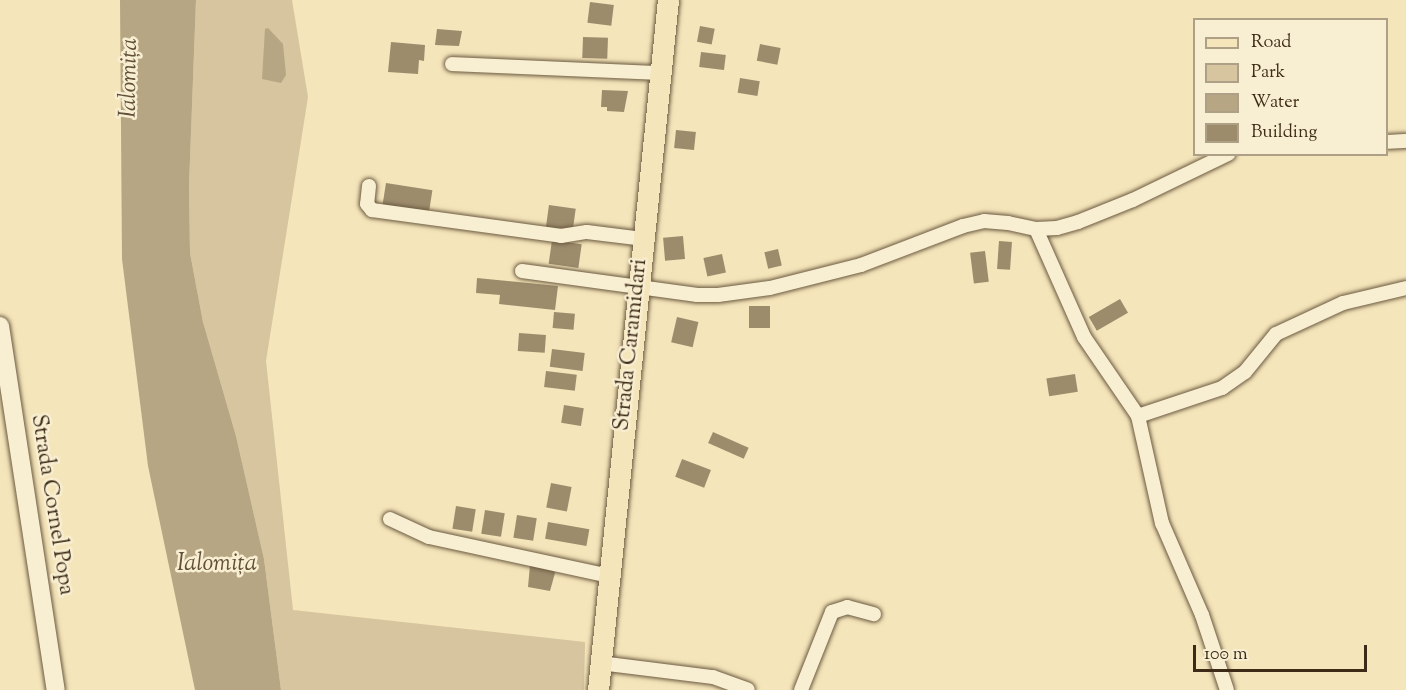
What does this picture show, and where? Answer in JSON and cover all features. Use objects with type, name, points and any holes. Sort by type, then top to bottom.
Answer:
[{"type":"main road","name":"Strada Caramidari","points":[[598,690],[668,0]]},
{"type":"main road","name":"Strada Cornel Popa","points":[[0,326],[56,690]]},
{"type":"street","points":[[452,64],[660,73]]},
{"type":"street","points":[[1388,142],[1406,141]]},
{"type":"street","points":[[522,271],[697,295],[770,288],[861,265],[963,226],[984,221],[1036,229],[1057,228],[1078,222],[1133,200],[1224,156]]},
{"type":"street","points":[[369,186],[368,208],[379,212],[561,236],[587,232],[644,239]]},
{"type":"street","points":[[1036,229],[1084,337],[1138,416],[1162,523],[1202,615],[1227,690]]},
{"type":"street","points":[[1138,416],[1222,388],[1245,372],[1275,334],[1343,303],[1406,288]]},
{"type":"street","points":[[390,519],[429,537],[609,576]]},
{"type":"street","points":[[801,690],[832,612],[847,607],[874,614]]},
{"type":"street","points":[[600,663],[713,677],[748,690]]},
{"type":"green space","points":[[196,0],[292,0],[308,97],[266,361],[293,610],[585,642],[584,690],[281,690],[264,559],[236,436],[203,322],[190,253],[189,186]]},
{"type":"water","name":"Ialomița","points":[[120,0],[196,0],[189,186],[190,253],[203,322],[236,436],[264,559],[281,690],[195,690],[148,466],[122,259]]},
{"type":"water","points":[[268,28],[283,44],[286,75],[281,83],[262,79],[265,29]]},
{"type":"building","points":[[590,2],[614,5],[611,26],[587,23]]},
{"type":"building","points":[[700,26],[715,29],[712,45],[697,42]]},
{"type":"building","points":[[437,29],[462,31],[459,46],[435,45]]},
{"type":"building","points":[[583,37],[608,38],[607,59],[582,58]]},
{"type":"building","points":[[391,42],[425,45],[424,61],[419,60],[418,74],[388,72]]},
{"type":"building","points":[[760,44],[781,48],[777,65],[757,61]]},
{"type":"building","points":[[701,52],[726,55],[724,70],[699,67]]},
{"type":"building","points":[[740,78],[760,81],[757,96],[738,93]]},
{"type":"building","points":[[602,90],[628,91],[624,112],[607,111],[607,107],[601,107]]},
{"type":"building","points":[[676,130],[696,132],[694,150],[674,148]]},
{"type":"building","points":[[386,183],[432,190],[429,215],[382,208]]},
{"type":"building","points":[[549,205],[576,209],[573,231],[546,227]]},
{"type":"building","points":[[683,236],[685,259],[665,261],[663,238]]},
{"type":"building","points":[[552,240],[582,244],[578,268],[549,264]]},
{"type":"building","points":[[999,241],[1012,242],[1010,270],[997,269]]},
{"type":"building","points":[[778,249],[782,266],[768,269],[764,252]]},
{"type":"building","points":[[985,251],[989,282],[974,284],[970,253]]},
{"type":"building","points":[[722,254],[726,273],[707,277],[703,258]]},
{"type":"building","points":[[477,278],[558,286],[555,310],[499,304],[500,295],[476,293]]},
{"type":"building","points":[[1120,299],[1128,313],[1097,331],[1089,317]]},
{"type":"building","points":[[749,306],[770,306],[770,328],[749,328]]},
{"type":"building","points":[[554,312],[575,314],[574,330],[553,328]]},
{"type":"building","points":[[677,317],[698,322],[693,347],[671,342]]},
{"type":"building","points":[[519,333],[546,335],[545,353],[518,351]]},
{"type":"building","points":[[552,349],[585,353],[583,371],[550,367]]},
{"type":"building","points":[[546,371],[577,375],[575,391],[544,387]]},
{"type":"building","points":[[1075,374],[1078,392],[1049,396],[1046,379]]},
{"type":"building","points":[[564,405],[584,408],[581,426],[561,423]]},
{"type":"building","points":[[713,432],[749,448],[744,459],[708,443]]},
{"type":"building","points":[[682,459],[711,470],[704,488],[675,477]]},
{"type":"building","points":[[551,483],[572,487],[567,512],[546,508]]},
{"type":"building","points":[[456,506],[476,509],[472,532],[452,529]]},
{"type":"building","points":[[485,510],[505,513],[501,537],[481,534]]},
{"type":"building","points":[[517,515],[537,518],[533,541],[513,538]]},
{"type":"building","points":[[548,522],[589,529],[586,546],[545,539]]},
{"type":"building","points":[[530,565],[553,569],[555,573],[550,591],[528,587]]}]
